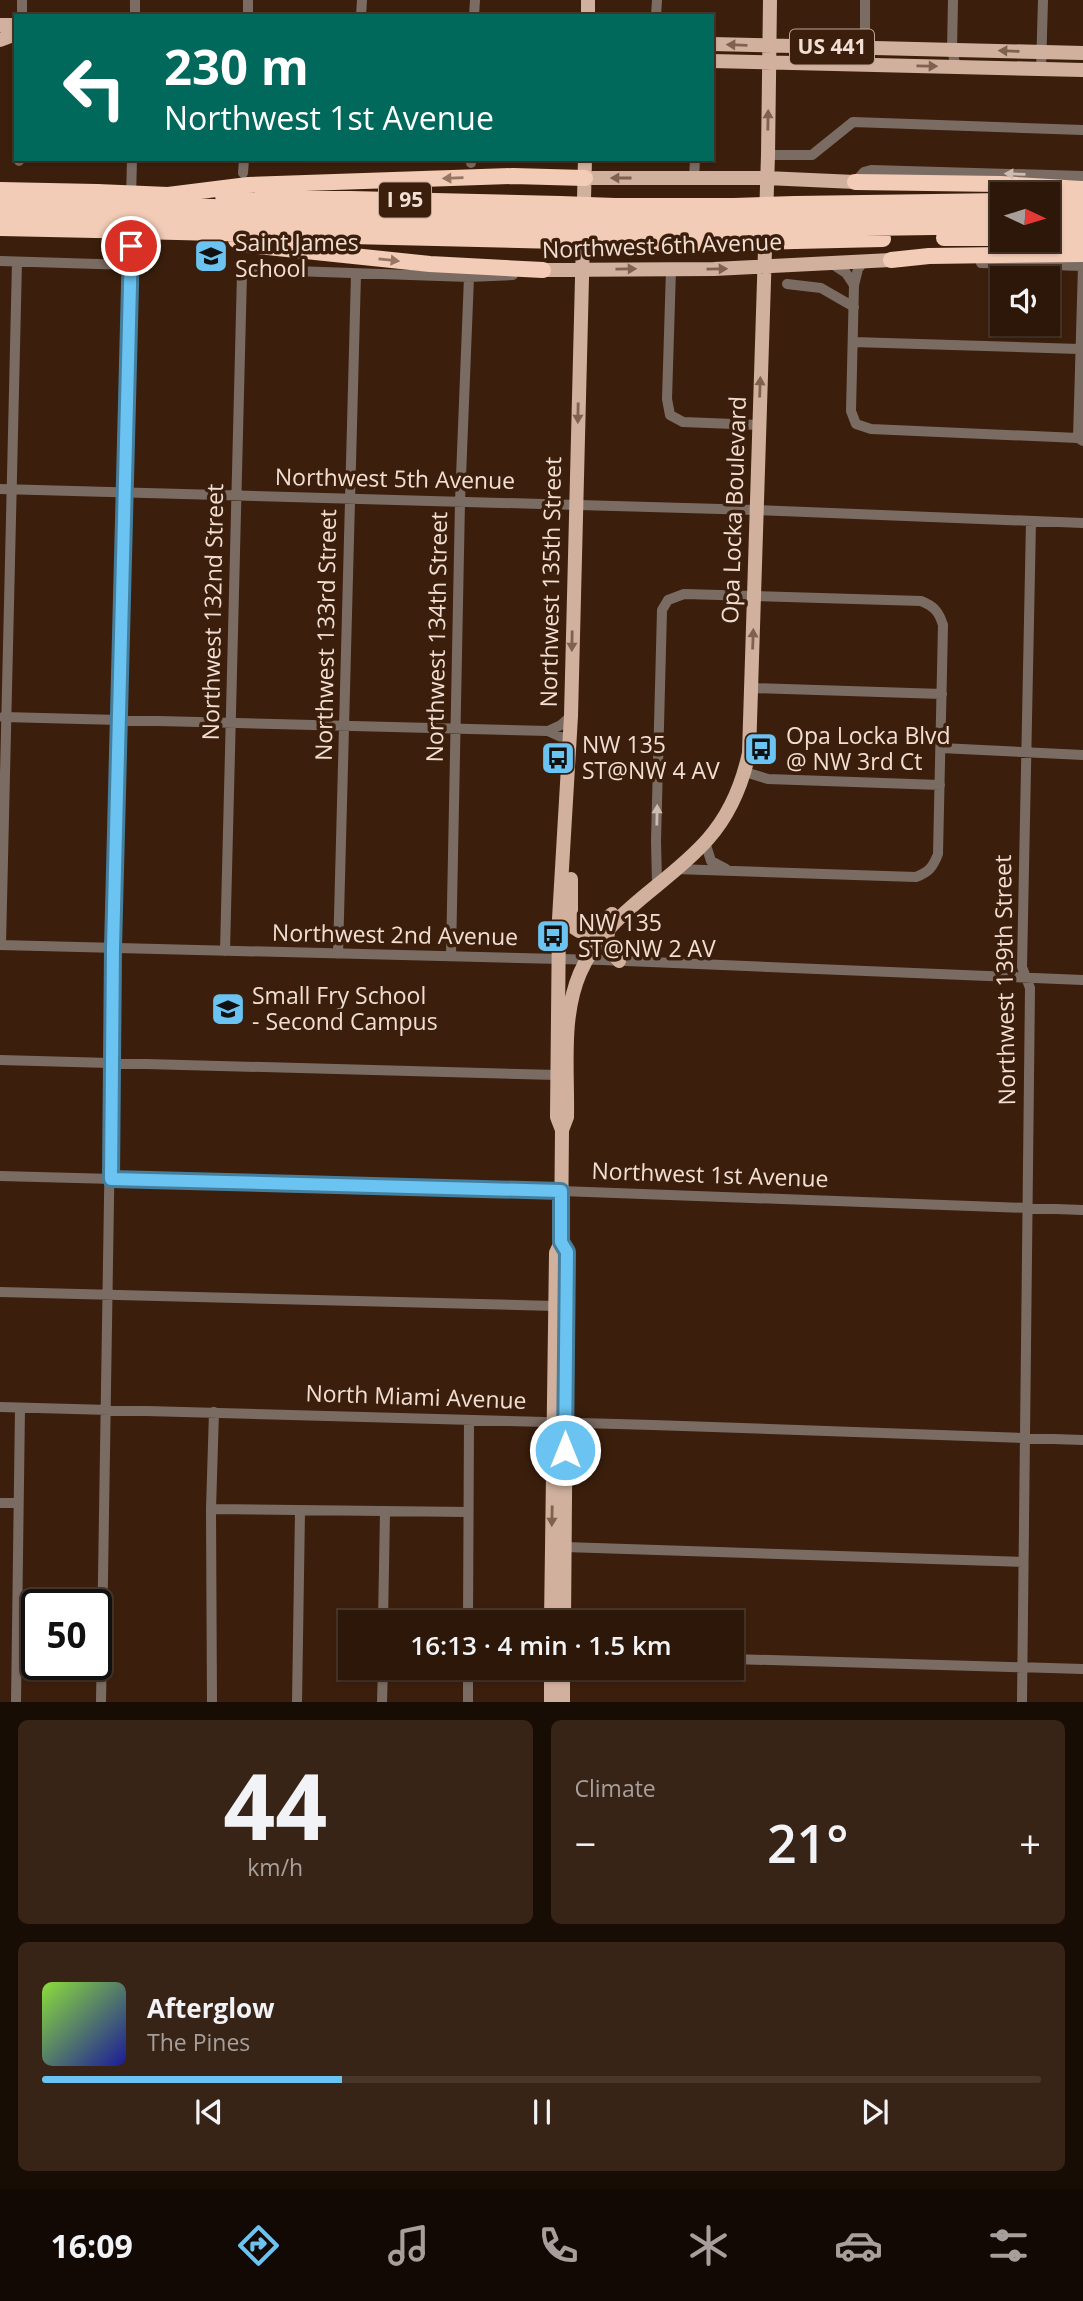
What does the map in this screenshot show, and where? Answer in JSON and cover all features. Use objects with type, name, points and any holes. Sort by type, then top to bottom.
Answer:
[{"type":"highway","points":[[0,216],[97,211],[249,209],[513,176],[585,178]]},
{"type":"highway","points":[[855,182],[1000,184],[1083,190]]},
{"type":"highway","name":"I 95","points":[[0,190],[218,233],[249,209],[559,223],[795,222],[990,237]]},
{"type":"highway","name":"I 95","points":[[0,228],[168,195],[249,209],[614,224],[795,222],[990,202]]},
{"type":"highway","points":[[0,202],[97,211]]},
{"type":"highway","points":[[1060,202],[1083,203]]},
{"type":"highway","points":[[249,209],[430,264],[543,270]]},
{"type":"highway","points":[[795,222],[990,214]]},
{"type":"highway","points":[[1060,214],[1083,215]]},
{"type":"highway","points":[[795,222],[990,226]]},
{"type":"highway","points":[[1060,226],[1083,227]]},
{"type":"highway","points":[[1060,239],[1083,240]]},
{"type":"highway","points":[[891,260],[929,256],[1083,254]]},
{"type":"main road","name":"Opa Locka Boulevard","points":[[587,960],[608,929],[634,902],[705,842],[729,809],[744,772],[750,744],[768,155],[770,0]]},
{"type":"main road","name":"US 441","points":[[714,44],[1083,53]]},
{"type":"main road","name":"US 441","points":[[714,61],[1083,70]]},
{"type":"main road","name":"Northwest 135th Street","points":[[562,1130],[557,1117],[557,1074],[571,716],[585,161]]},
{"type":"main road","points":[[585,178],[766,178],[855,182]]},
{"type":"main road","name":"Northwest 6th Avenue","points":[[543,270],[764,267],[891,260]]},
{"type":"main road","points":[[566,822],[571,847],[570,917],[573,927],[583,932],[591,931],[614,912],[634,902]]},
{"type":"main road","points":[[608,929],[607,946],[619,961]]},
{"type":"main road","points":[[562,960],[565,1005],[569,1021]]},
{"type":"main road","name":"Northwest 135th Street","points":[[564,1610],[565,1547],[555,1306],[556,1253],[561,1242],[562,1130],[567,1116],[569,1021],[576,984],[587,960]]},
{"type":"main road","name":"Northwest 135th Street","points":[[551,1610],[559,1423],[566,1353],[567,1252],[561,1242]]},
{"type":"main road","points":[[555,1306],[561,1310],[561,1342],[566,1353]]},
{"type":"main road","points":[[551,1680],[551,1702]]},
{"type":"main road","points":[[563,1680],[563,1702]]},
{"type":"street","points":[[865,0],[865,65]]},
{"type":"street","points":[[953,0],[952,50],[956,67]]},
{"type":"street","points":[[1041,69],[1043,0]]},
{"type":"street","points":[[768,155],[812,155],[853,122],[1083,130]]},
{"type":"street","points":[[101,1702],[113,948],[132,161]]},
{"type":"street","points":[[244,161],[249,209]]},
{"type":"street","points":[[694,178],[695,161]]},
{"type":"street","points":[[855,182],[864,172],[871,170],[1083,177]]},
{"type":"street","name":"Northwest 6th Avenue","points":[[891,260],[1083,266]]},
{"type":"street","points":[[0,261],[130,265]]},
{"type":"street","points":[[864,261],[858,269],[854,285],[851,411],[859,426],[870,429],[1080,439],[1079,349],[1083,266]]},
{"type":"street","points":[[0,945],[6,489],[17,262]]},
{"type":"street","points":[[831,263],[846,273],[854,285]]},
{"type":"street","points":[[671,269],[668,411],[673,418],[687,422],[759,425]]},
{"type":"street","name":"Northwest 6th Avenue","points":[[242,273],[264,270],[469,277],[543,270]]},
{"type":"street","name":"Northwest 132nd Street","points":[[225,951],[242,273]]},
{"type":"street","name":"Northwest 133rd Street","points":[[338,954],[356,274]]},
{"type":"street","name":"Northwest 134th Street","points":[[451,956],[460,502],[469,277]]},
{"type":"street","points":[[787,284],[821,288],[854,307]]},
{"type":"street","points":[[853,342],[1079,349]]},
{"type":"street","name":"Northwest 5th Avenue","points":[[6,489],[757,510],[1083,523]]},
{"type":"street","name":"Northwest 139th Street","points":[[1022,1702],[1030,988],[1022,967],[1031,522]]},
{"type":"street","points":[[657,883],[662,611],[668,600],[684,594],[921,601],[934,607],[940,614],[943,625],[938,855],[934,866],[916,877],[674,869]]},
{"type":"street","points":[[751,688],[942,694]]},
{"type":"street","points":[[548,731],[571,716]]},
{"type":"street","points":[[4,717],[548,731],[561,737],[569,746]]},
{"type":"street","points":[[941,748],[1083,755]]},
{"type":"street","points":[[744,772],[768,779],[940,785]]},
{"type":"street","points":[[705,842],[711,861],[726,869]]},
{"type":"street","name":"Northwest 2nd Avenue","points":[[0,945],[619,961],[1083,980]]},
{"type":"street","points":[[0,1060],[557,1074]]},
{"type":"street","name":"Northwest 1st Avenue","points":[[0,1176],[561,1191],[1083,1210]]},
{"type":"street","points":[[0,1292],[555,1306]]},
{"type":"street","name":"North Miami Avenue","points":[[0,1407],[1083,1440]]},
{"type":"street","points":[[16,1702],[20,1408]]},
{"type":"street","points":[[212,1702],[211,1509],[214,1412]]},
{"type":"street","points":[[468,1610],[469,1420]]},
{"type":"street","points":[[0,1503],[18,1503]]},
{"type":"street","points":[[211,1509],[468,1512]]},
{"type":"street","points":[[297,1702],[300,1511]]},
{"type":"street","points":[[383,1610],[385,1512]]},
{"type":"street","points":[[565,1547],[1023,1562]]},
{"type":"street","points":[[744,1658],[1083,1669]]},
{"type":"street","points":[[382,1702],[383,1680]]},
{"type":"street","points":[[468,1680],[468,1702]]},
{"type":"place","name":"Saint James School","points":[[211,256]]},
{"type":"place","name":"Opa Locka Blvd @ NW 3rd Ct","points":[[761,749]]},
{"type":"place","name":"NW 135 ST@NW 4 AV","points":[[558,758]]},
{"type":"place","name":"NW 135 ST@NW 2 AV","points":[[553,936]]},
{"type":"place","name":"Small Fry School - Second Campus","points":[[228,1009]]},
{"type":"route","points":[[131,246],[113,948],[111,1179],[561,1191],[561,1242],[567,1252],[565,1450]]}]
